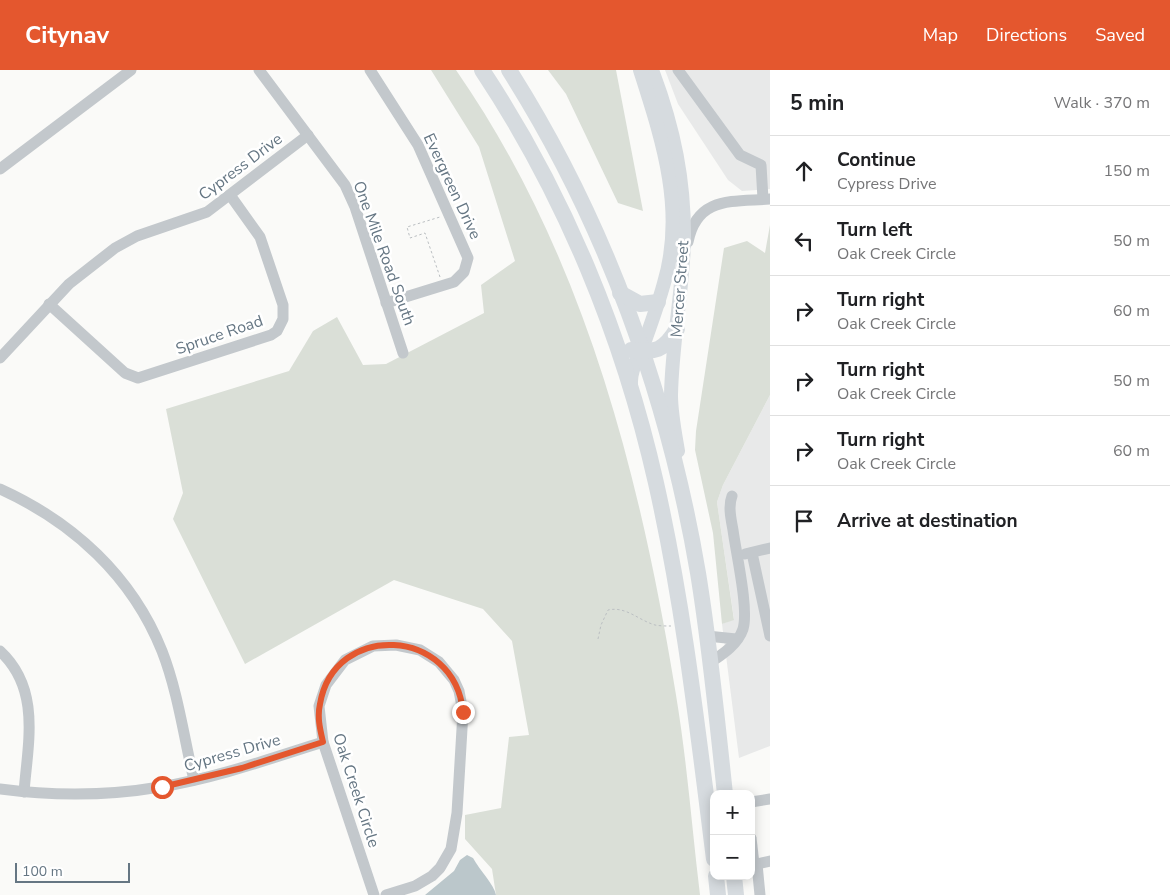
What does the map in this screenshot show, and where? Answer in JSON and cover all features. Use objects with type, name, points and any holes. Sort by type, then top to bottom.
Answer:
[{"type":"highway","points":[[482,70],[511,116],[551,189],[586,264],[614,337],[632,396],[656,483],[682,626],[692,685],[711,835]]},
{"type":"highway","points":[[509,70],[562,160],[596,232],[641,351],[675,468],[685,512],[708,636],[725,790]]},
{"type":"highway","points":[[620,293],[640,304],[658,302]]},
{"type":"highway","points":[[614,337],[626,350],[660,350],[669,342],[677,329]]},
{"type":"highway","points":[[716,880],[718,895]]},
{"type":"highway","points":[[734,880],[736,895]]},
{"type":"main road","name":"Mercer Street","points":[[632,396],[630,378],[665,282],[671,248],[672,194],[662,140],[640,70]]},
{"type":"main road","name":"Mercer Street","points":[[652,70],[668,113],[678,154],[683,199],[683,268],[671,398],[685,512]]},
{"type":"street","points":[[0,169],[131,70]]},
{"type":"street","name":"One Mile Road South","points":[[259,70],[337,172],[352,199],[403,353]]},
{"type":"street","name":"Evergreen Drive","points":[[370,70],[418,145],[468,258],[464,272],[454,282],[386,303]]},
{"type":"street","points":[[678,70],[740,155],[766,162],[767,199],[717,204],[703,211],[690,229],[683,268]]},
{"type":"street","name":"Cypress Drive","points":[[0,358],[69,284],[126,241],[198,217],[308,135]]},
{"type":"street","name":"Spruce Road","points":[[49,304],[125,373],[138,378],[271,335],[277,331],[283,319],[283,305],[260,237],[230,195]]},
{"type":"street","points":[[0,489],[70,529],[106,563],[131,594],[152,629],[170,675],[194,780]]},
{"type":"street","points":[[711,662],[731,648],[743,628],[743,608],[731,520],[730,501],[732,496]]},
{"type":"street","points":[[736,556],[770,548]]},
{"type":"street","points":[[752,553],[770,636]]},
{"type":"street","points":[[708,636],[736,639]]},
{"type":"street","name":"Oak Creek Circle","points":[[374,895],[323,742],[319,716],[326,685],[338,666],[362,650],[373,646],[396,645],[420,650],[439,662],[448,671],[459,691],[463,712],[457,813],[451,849],[440,868],[423,882],[386,895]]},
{"type":"street","points":[[0,651],[20,677],[29,705],[30,731],[24,792]]},
{"type":"street","name":"Cypress Drive","points":[[0,789],[24,792],[107,793],[162,787],[194,780],[323,742]]},
{"type":"street","points":[[755,800],[770,798]]},
{"type":"street","points":[[755,864],[770,861]]},
{"type":"street","points":[[755,869],[760,895]]},
{"type":"path","points":[[440,278],[425,233],[410,238],[407,227],[441,215]]},
{"type":"path","points":[[598,640],[604,616],[608,610],[624,611],[655,625],[682,626]]},
{"type":"shaded area","points":[[431,70],[456,70],[501,141],[540,215],[573,291],[601,370],[625,450],[645,531],[662,613],[680,720],[700,895],[496,895],[492,869],[465,839],[465,815],[501,808],[509,737],[529,735],[512,641],[483,609],[394,580],[245,664],[173,519],[183,493],[166,409],[289,371],[313,331],[337,317],[363,365],[386,364],[484,313],[481,285],[515,261],[479,147]]},
{"type":"shaded area","points":[[548,70],[616,70],[643,211],[618,203],[566,94]]},
{"type":"shaded area","points":[[665,70],[770,70],[770,189],[742,191],[728,180],[678,104]]},
{"type":"shaded area","points":[[770,225],[770,395],[723,485],[717,502],[734,620],[722,624],[713,533],[695,450],[696,431],[724,248],[747,241],[765,253]]},
{"type":"shaded area","points":[[770,395],[770,746],[739,758],[722,624],[734,619],[717,502],[723,485]]},
{"type":"shaded area","points":[[467,855],[473,858],[493,886],[496,895],[425,895],[454,871],[460,860]]},
{"type":"route","points":[[162,787],[242,768],[323,742],[319,706],[321,696],[331,675],[338,666],[352,655],[373,646],[408,646],[430,655],[448,671],[454,680],[459,691],[463,712]]}]
